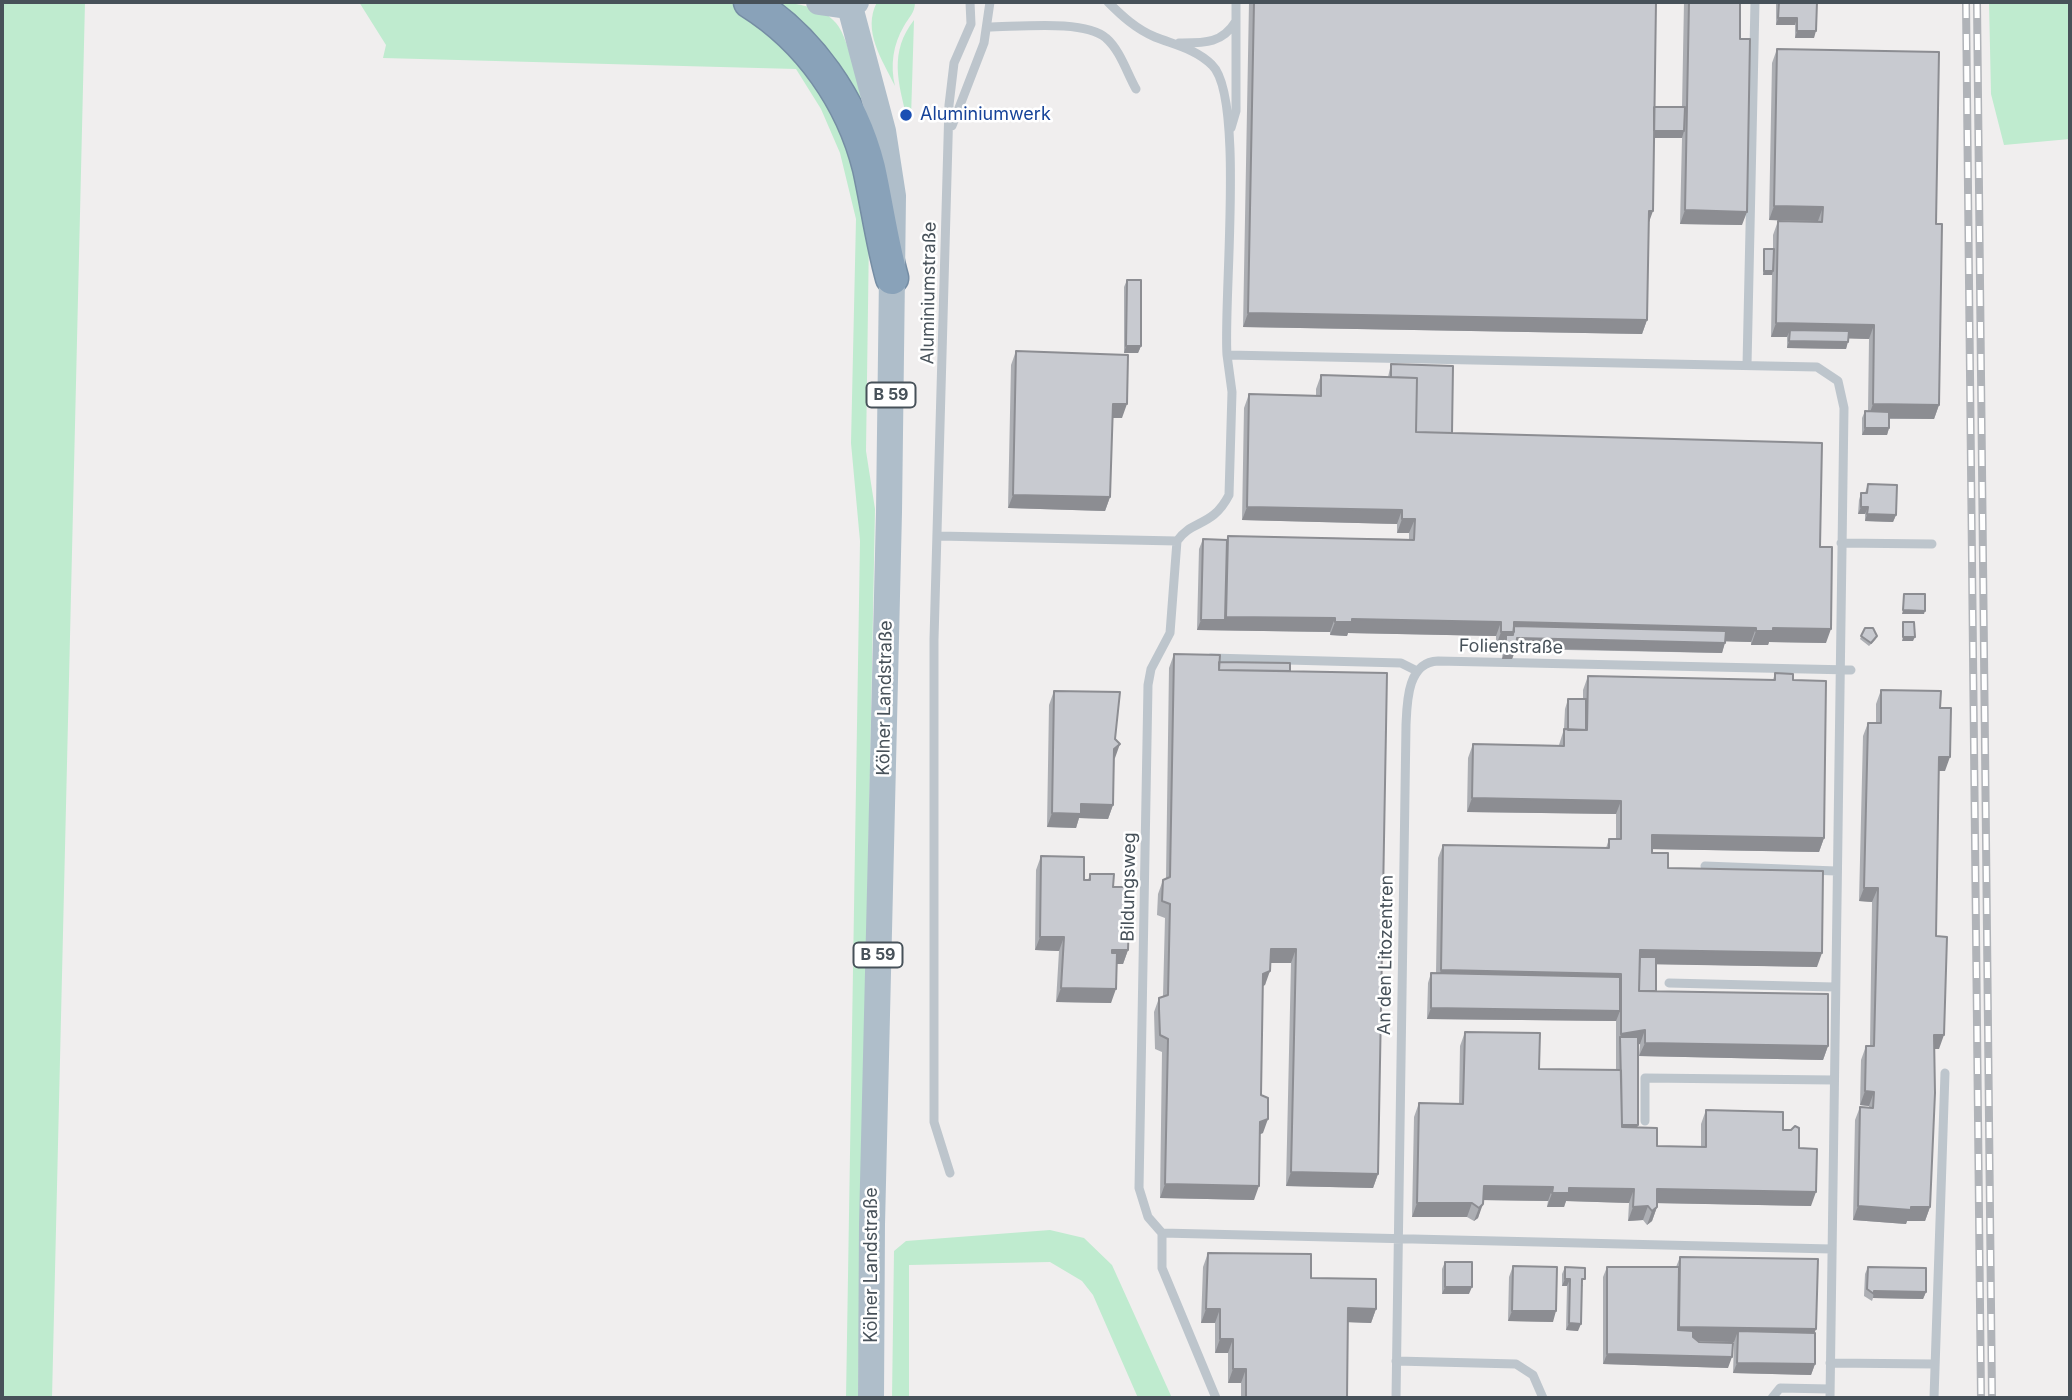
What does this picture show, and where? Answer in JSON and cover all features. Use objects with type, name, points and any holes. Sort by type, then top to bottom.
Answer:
[{"type":"highway","points":[[750,2],[799,42],[824,73],[848,110],[868,166],[892,278]]},
{"type":"main road","points":[[819,2],[853,3]]},
{"type":"main road","name":"Kölner Landstraße","points":[[853,3],[889,158],[893,196],[872,1224],[871,1398]]},
{"type":"lane","name":"Aluminiumstraße","points":[[950,1173],[934,1122],[934,639],[948,134],[952,68],[969,30],[970,2]]},
{"type":"lane","name":"Aluminiumstraße","points":[[948,134],[988,27],[990,2]]},
{"type":"lane","points":[[938,536],[1177,541],[1188,531],[1209,522],[1222,509],[1229,495],[1232,392],[1225,321],[1230,133],[1225,94],[1214,66],[1177,44],[1138,28],[1108,2]]},
{"type":"lane","points":[[1230,133],[1236,111],[1236,2]]},
{"type":"lane","points":[[1747,365],[1755,2]]},
{"type":"lane","points":[[1177,44],[1209,43],[1221,38],[1238,18]]},
{"type":"lane","points":[[988,27],[1081,27],[1095,31],[1112,44],[1136,89]]},
{"type":"lane","points":[[1227,355],[1817,367],[1830,373],[1840,385],[1844,408],[1838,670],[1830,1394],[1780,1388],[1772,1398]]},
{"type":"lane","name":"Bildungsweg","points":[[1162,1233],[1149,1217],[1139,1188],[1148,685],[1151,669],[1170,633],[1177,541]]},
{"type":"lane","points":[[1841,542],[1932,544]]},
{"type":"lane","points":[[1203,658],[1401,663],[1417,671]]},
{"type":"lane","name":"Folienstraße","points":[[1417,671],[1424,664],[1434,661],[1851,670]]},
{"type":"lane","name":"An den Litozentren","points":[[1396,1398],[1406,725],[1409,694],[1417,671]]},
{"type":"lane","points":[[1705,866],[1836,871]]},
{"type":"lane","points":[[1669,983],[1834,987]]},
{"type":"lane","points":[[1934,1398],[1945,1073]]},
{"type":"lane","points":[[1645,1121],[1645,1077],[1833,1080]]},
{"type":"lane","points":[[1216,1398],[1162,1268],[1162,1233],[1831,1249]]},
{"type":"lane","points":[[1396,1361],[1516,1364],[1533,1376],[1543,1398]]},
{"type":"lane","points":[[1830,1363],[1934,1364]]},
{"type":"green space","points":[[2,2],[85,2],[52,1398],[2,1398]]},
{"type":"green space","points":[[359,2],[729,2],[744,11],[802,59],[848,135],[869,235],[866,451],[875,509],[858,1398],[846,1398],[860,541],[851,443],[856,219],[840,153],[821,109],[796,69],[383,58],[386,45]]},
{"type":"green space","points":[[761,2],[791,3],[811,8],[829,16],[836,23],[851,58],[869,131]]},
{"type":"green space","points":[[877,2],[915,2],[913,12],[900,33],[895,48],[895,86],[873,34],[873,13]]},
{"type":"green space","points":[[1989,2],[2070,2],[2070,139],[2004,145],[1991,94]]},
{"type":"green space","points":[[914,20],[911,118],[907,118],[899,80],[898,56],[906,32]]},
{"type":"green space","points":[[1050,1230],[1084,1238],[1112,1265],[1172,1398],[1138,1398],[1093,1295],[1082,1281],[1050,1262],[909,1265],[909,1398],[892,1398],[894,1251],[906,1241]]},
{"type":"building","points":[[1254,2],[1656,2],[1653,211],[1649,211],[1647,320],[1248,313]]},
{"type":"building","points":[[1689,2],[1740,2],[1740,39],[1750,39],[1747,212],[1685,210]]},
{"type":"building","points":[[1779,2],[1817,2],[1816,31],[1797,31],[1797,18],[1778,18]]},
{"type":"building","points":[[1777,49],[1939,52],[1936,224],[1942,224],[1939,405],[1873,404],[1874,325],[1776,323],[1778,221],[1822,222],[1823,207],[1774,206]]},
{"type":"building","points":[[1654,107],[1685,107],[1684,131],[1654,131]]},
{"type":"building","points":[[1764,249],[1774,249],[1773,271],[1764,271]]},
{"type":"building","points":[[1127,280],[1141,280],[1141,346],[1126,346]]},
{"type":"building","points":[[1790,330],[1849,331],[1848,342],[1789,341]]},
{"type":"building","points":[[1016,351],[1128,355],[1127,404],[1113,404],[1110,497],[1013,495]]},
{"type":"building","points":[[1391,364],[1453,366],[1452,433],[1416,432],[1417,378],[1391,377]]},
{"type":"building","points":[[1321,375],[1417,378],[1416,432],[1822,443],[1820,547],[1832,547],[1831,629],[1773,628],[1773,631],[1756,631],[1756,628],[1514,622],[1514,632],[1501,632],[1501,622],[1352,619],[1352,622],[1335,622],[1335,618],[1226,617],[1228,536],[1414,540],[1415,519],[1402,519],[1402,510],[1247,507],[1249,394],[1321,396]]},
{"type":"building","points":[[1865,411],[1889,412],[1889,428],[1865,428]]},
{"type":"building","points":[[1868,484],[1897,485],[1896,515],[1867,514],[1868,507],[1861,507],[1861,493],[1867,493]]},
{"type":"building","points":[[1203,539],[1227,540],[1225,620],[1201,620]]},
{"type":"building","points":[[1904,594],[1925,594],[1925,611],[1903,610]]},
{"type":"building","points":[[1903,622],[1914,622],[1915,637],[1903,637]]},
{"type":"building","points":[[1514,626],[1726,631],[1725,643],[1517,638],[1516,649],[1506,649],[1506,635],[1513,635]]},
{"type":"building","points":[[1865,628],[1873,628],[1877,636],[1871,643],[1861,636]]},
{"type":"building","points":[[1174,654],[1220,655],[1219,670],[1387,673],[1378,1174],[1291,1172],[1296,949],[1271,949],[1270,971],[1263,974],[1261,1095],[1268,1098],[1268,1119],[1260,1122],[1259,1186],[1165,1184],[1168,1039],[1160,1035],[1159,998],[1168,995],[1170,904],[1162,901],[1163,880],[1170,877]]},
{"type":"building","points":[[1219,662],[1290,663],[1290,671],[1219,670]]},
{"type":"building","points":[[1775,673],[1793,674],[1793,680],[1826,681],[1824,838],[1652,835],[1652,853],[1668,853],[1668,868],[1823,871],[1822,953],[1640,950],[1639,991],[1828,994],[1828,1046],[1645,1043],[1645,1030],[1621,1034],[1621,974],[1441,970],[1443,845],[1609,848],[1609,839],[1621,839],[1621,801],[1472,798],[1473,744],[1564,746],[1564,729],[1587,730],[1588,676],[1775,680]]},
{"type":"building","points":[[1881,690],[1941,691],[1940,708],[1951,708],[1950,757],[1939,757],[1936,936],[1947,937],[1944,1035],[1934,1035],[1935,1093],[1930,1207],[1911,1207],[1911,1210],[1858,1206],[1860,1107],[1873,1108],[1874,1092],[1865,1091],[1866,1046],[1874,1046],[1878,888],[1864,888],[1868,723],[1881,723]]},
{"type":"building","points":[[1054,691],[1120,692],[1115,739],[1120,744],[1114,749],[1113,805],[1081,804],[1081,814],[1052,813]]},
{"type":"building","points":[[1568,699],[1586,699],[1586,730],[1568,730]]},
{"type":"building","points":[[1041,856],[1084,857],[1084,880],[1090,880],[1090,874],[1114,874],[1113,887],[1130,887],[1128,950],[1112,950],[1112,953],[1117,953],[1116,989],[1061,988],[1064,937],[1040,937]]},
{"type":"building","points":[[1640,957],[1656,957],[1656,991],[1639,991]]},
{"type":"building","points":[[1431,973],[1620,977],[1620,1011],[1431,1008]]},
{"type":"building","points":[[1465,1032],[1540,1033],[1539,1069],[1621,1070],[1622,1127],[1657,1128],[1657,1146],[1706,1147],[1706,1110],[1783,1112],[1783,1130],[1791,1130],[1795,1126],[1799,1128],[1799,1148],[1817,1149],[1816,1192],[1657,1189],[1657,1207],[1652,1211],[1648,1206],[1633,1207],[1634,1189],[1569,1188],[1569,1193],[1552,1193],[1553,1187],[1484,1186],[1483,1204],[1479,1208],[1472,1203],[1417,1203],[1419,1103],[1463,1104]]},
{"type":"building","points":[[1620,1037],[1638,1037],[1638,1125],[1622,1125]]},
{"type":"building","points":[[1208,1253],[1311,1254],[1311,1278],[1376,1279],[1376,1309],[1348,1308],[1347,1398],[1246,1398],[1246,1369],[1233,1369],[1233,1339],[1220,1339],[1220,1309],[1206,1309]]},
{"type":"building","points":[[1680,1257],[1818,1259],[1816,1329],[1679,1327]]},
{"type":"building","points":[[1445,1262],[1472,1262],[1472,1287],[1445,1287]]},
{"type":"building","points":[[1513,1266],[1557,1267],[1556,1311],[1512,1311]]},
{"type":"building","points":[[1565,1267],[1585,1268],[1585,1279],[1582,1279],[1581,1324],[1569,1323],[1570,1279],[1565,1279]]},
{"type":"building","points":[[1607,1267],[1679,1267],[1678,1330],[1693,1331],[1693,1337],[1699,1342],[1733,1343],[1732,1357],[1607,1354]]},
{"type":"building","points":[[1868,1267],[1926,1268],[1926,1292],[1874,1291],[1874,1294],[1867,1289]]},
{"type":"building","points":[[1738,1331],[1815,1333],[1815,1364],[1737,1363]]},
{"type":"railway","points":[[1966,2],[1981,1398]]},
{"type":"railway","points":[[1977,2],[1992,1398]]},
{"type":"place","name":"Aluminiumwerk","points":[[906,115]]}]
